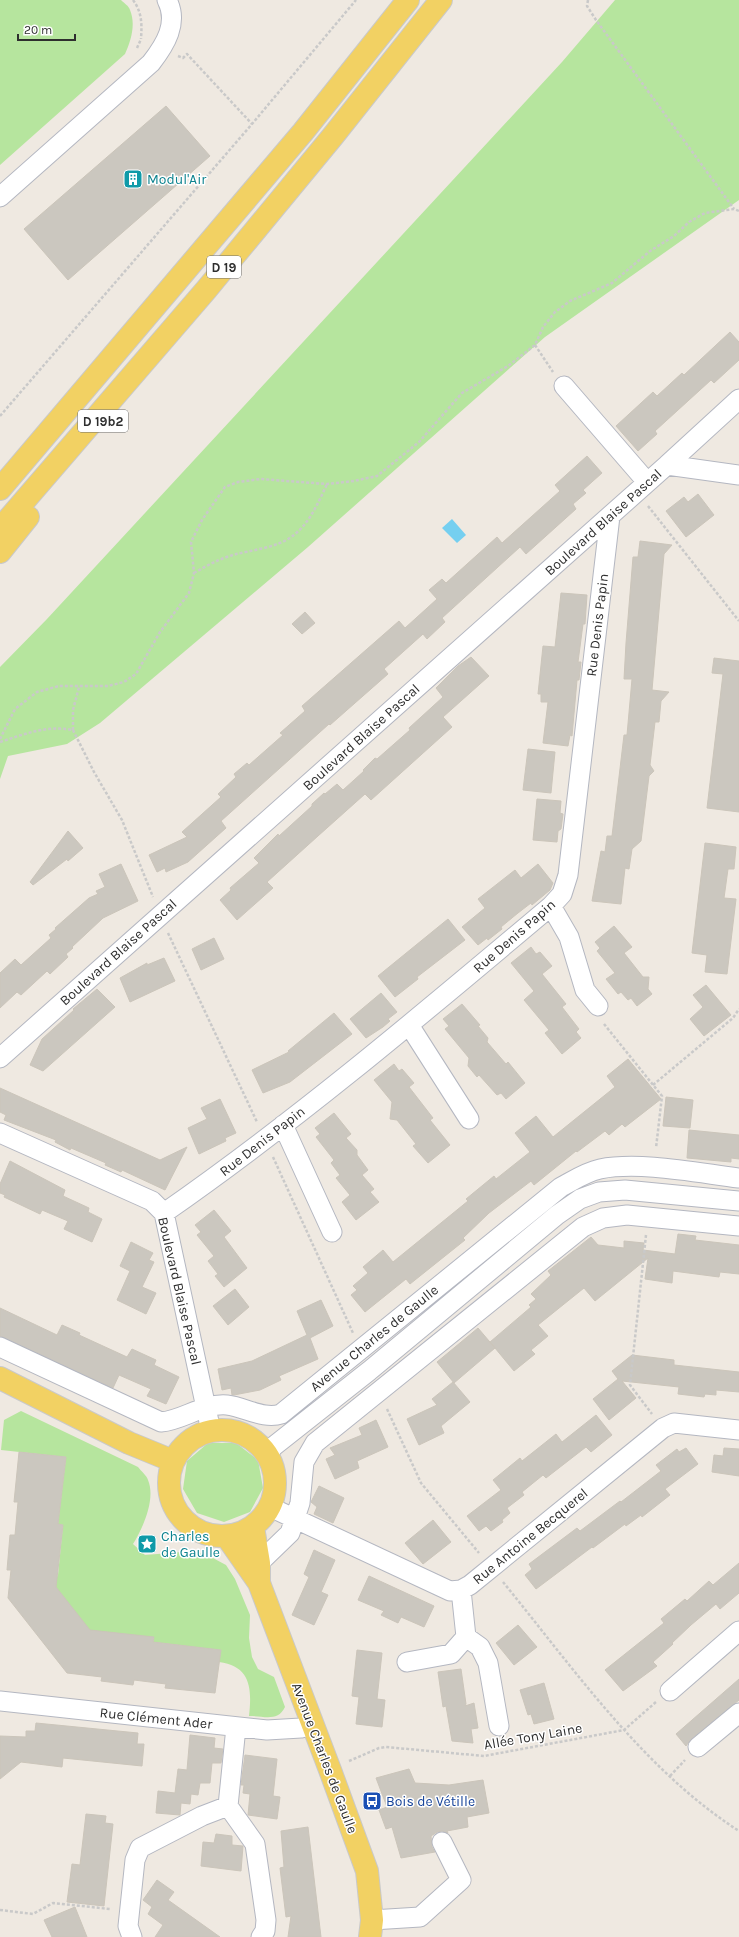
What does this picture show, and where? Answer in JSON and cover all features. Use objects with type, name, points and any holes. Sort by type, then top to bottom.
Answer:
[{"type":"main road","name":"D 19","points":[[0,489],[303,132],[408,0]]},
{"type":"main road","name":"D 19","points":[[0,529],[206,290],[333,136],[441,0]]},
{"type":"main road","name":"D 19b2","points":[[0,552],[206,290]]},
{"type":"main road","points":[[2,1384],[129,1443],[173,1461]]},
{"type":"main road","points":[[224,1430],[242,1434],[256,1443],[267,1454],[275,1478],[274,1492],[270,1507],[253,1527],[242,1533],[227,1537],[211,1536],[199,1532],[178,1515],[172,1503],[168,1488],[168,1476],[173,1461],[185,1444],[195,1437],[211,1431],[224,1430]]},
{"type":"main road","name":"Avenue Charles de Gaulle","points":[[253,1527],[259,1573],[312,1725],[367,1871],[371,1929]]},
{"type":"main road","name":"Avenue Charles de Gaulle","points":[[227,1537],[259,1573]]},
{"type":"street","points":[[0,197],[151,63],[162,48],[170,32],[173,3]]},
{"type":"street","points":[[564,386],[641,487]]},
{"type":"street","points":[[667,465],[739,399]]},
{"type":"street","name":"Boulevard Blaise Pascal","points":[[0,1058],[160,914],[667,465],[739,475]]},
{"type":"street","name":"Rue Denis Papin","points":[[164,1213],[233,1165],[409,1025],[551,906],[562,894],[568,874],[610,516]]},
{"type":"street","points":[[551,906],[568,937],[585,990],[598,1006]]},
{"type":"street","points":[[409,1025],[469,1119]]},
{"type":"street","points":[[283,1125],[332,1232]]},
{"type":"street","name":"Boulevard Blaise Pascal","points":[[0,1133],[152,1201],[164,1213],[211,1431]]},
{"type":"street","name":"Avenue Charles de Gaulle","points":[[0,1347],[161,1422],[174,1421],[191,1412],[206,1407],[226,1405],[249,1410],[266,1416],[274,1416],[281,1414],[561,1187],[580,1176],[599,1169],[634,1166],[739,1178]]},
{"type":"street","name":"Avenue Charles de Gaulle","points":[[267,1454],[274,1446],[369,1371],[557,1215],[580,1199],[599,1192],[625,1190],[739,1201]]},
{"type":"street","points":[[259,1573],[290,1533],[296,1520],[300,1503],[304,1462],[316,1444],[583,1227],[603,1218],[627,1215],[739,1226]]},
{"type":"street","name":"Rue Antoine Becquerel","points":[[270,1507],[450,1591],[461,1590],[470,1585],[663,1428],[674,1423],[739,1430]]},
{"type":"street","points":[[461,1590],[466,1637],[480,1648],[488,1663],[499,1726]]},
{"type":"street","points":[[670,1691],[739,1631]]},
{"type":"street","points":[[407,1662],[451,1654],[466,1637]]},
{"type":"street","name":"Rue Clément Ader","points":[[0,1701],[267,1730],[286,1730],[312,1725]]},
{"type":"street","points":[[698,1747],[739,1713]]},
{"type":"street","points":[[236,1727],[228,1806],[255,1844],[266,1920],[261,1937]]},
{"type":"street","points":[[132,1937],[128,1926],[135,1860],[140,1848],[202,1816],[228,1806]]},
{"type":"street","points":[[371,1929],[420,1917],[461,1880],[442,1842]]},
{"type":"path","points":[[133,0],[139,9],[142,26],[141,39],[183,58],[186,54],[252,124]]},
{"type":"path","points":[[0,416],[252,124],[356,0]]},
{"type":"path","points":[[588,0],[587,6],[596,20],[734,209]]},
{"type":"path","points":[[0,741],[15,709],[37,692],[59,686],[108,686],[124,682],[136,674],[160,632],[189,593],[194,573],[191,542],[202,520],[225,488],[238,482],[261,479],[327,484],[354,481],[377,476],[419,442],[462,394],[508,366],[535,344],[543,327],[555,312],[570,301],[612,283],[650,251],[674,236],[688,222],[705,213],[734,209],[739,211]]},
{"type":"path","points":[[535,344],[564,386]]},
{"type":"path","points":[[194,573],[210,563],[231,555],[291,538],[305,524],[316,507],[327,484]]},
{"type":"path","points":[[641,487],[739,621]]},
{"type":"path","points":[[0,741],[42,728],[59,727],[73,730],[73,710],[79,687]]},
{"type":"path","points":[[653,1085],[733,1018],[739,1009]]},
{"type":"path","points":[[670,1691],[624,1730],[691,1795],[739,1831]]},
{"type":"path","name":"Allée Tony Laine","points":[[330,1770],[379,1748],[386,1747],[484,1756],[624,1730]]},
{"type":"path","points":[[0,1910],[33,1914],[53,1903],[130,1911]]},
{"type":"green space","points":[[0,0],[121,0],[128,6],[132,15],[133,27],[131,38],[125,54],[0,165]]},
{"type":"green space","points":[[615,0],[739,0],[739,200],[545,337],[308,547],[100,723],[67,744],[8,756],[0,779],[0,667],[47,619],[562,62]]},
{"type":"green space","points":[[21,1411],[138,1467],[147,1478],[150,1488],[150,1496],[144,1522],[133,1544],[145,1555],[194,1551],[211,1557],[226,1565],[235,1579],[250,1615],[249,1638],[252,1657],[258,1669],[274,1677],[285,1707],[279,1715],[270,1717],[249,1716],[250,1697],[247,1680],[238,1668],[230,1664],[219,1662],[220,1650],[153,1642],[154,1638],[90,1635],[51,1588],[58,1575],[63,1525],[58,1524],[66,1457],[1,1450],[4,1420]]},
{"type":"green space","points":[[208,1443],[236,1443],[258,1460],[263,1488],[250,1512],[224,1522],[197,1513],[183,1489],[187,1461]]},
{"type":"water","points":[[452,519],[466,535],[457,543],[442,528]]},
{"type":"building","name":"Modul'Air","points":[[166,106],[210,156],[68,280],[24,229]]},
{"type":"building","points":[[730,332],[739,342],[739,360],[714,383],[711,380],[655,431],[657,434],[638,451],[616,426],[653,392],[657,396],[682,373],[684,375]]},
{"type":"building","points":[[587,456],[602,473],[583,490],[586,493],[573,504],[576,509],[526,554],[520,547],[442,618],[445,622],[427,639],[423,634],[384,669],[388,674],[330,725],[329,724],[221,821],[226,828],[188,862],[166,872],[165,868],[157,872],[149,855],[187,837],[182,832],[221,797],[218,794],[236,777],[234,774],[247,763],[249,765],[283,735],[280,733],[305,711],[302,706],[399,621],[405,628],[437,599],[429,590],[442,579],[446,583],[497,537],[502,543],[560,491],[555,485]]},
{"type":"building","points":[[698,494],[714,515],[686,537],[666,511],[684,497],[688,502]]},
{"type":"building","points":[[640,541],[672,545],[664,554],[652,690],[669,692],[661,701],[659,722],[655,722],[650,765],[654,771],[649,776],[641,841],[632,849],[629,869],[625,868],[621,904],[592,901],[601,851],[605,852],[607,836],[612,836],[624,735],[627,735],[632,679],[624,679],[626,643],[633,557],[638,557]]},
{"type":"building","points":[[561,593],[587,595],[585,624],[583,624],[578,662],[581,662],[579,680],[577,680],[572,736],[570,735],[568,746],[543,743],[548,702],[541,702],[541,694],[538,694],[543,646],[555,647]]},
{"type":"building","points":[[305,612],[315,623],[302,634],[292,624]]},
{"type":"building","points":[[471,657],[489,676],[443,717],[452,727],[371,800],[365,794],[318,836],[267,882],[273,888],[237,920],[220,900],[231,890],[230,888],[259,863],[254,858],[278,834],[279,836],[312,806],[312,804],[324,793],[325,794],[337,784],[343,790],[364,771],[363,770],[375,758],[377,759],[410,730],[409,728],[443,697],[436,688],[458,666]]},
{"type":"building","points":[[714,658],[739,661],[739,812],[707,808],[723,674],[712,673]]},
{"type":"building","points":[[528,749],[555,752],[551,793],[523,790]]},
{"type":"building","points":[[537,799],[561,801],[560,813],[563,814],[561,829],[558,831],[557,842],[533,840]]},
{"type":"building","points":[[68,831],[83,848],[68,861],[67,859],[33,885],[30,882]]},
{"type":"building","points":[[705,843],[736,847],[734,869],[728,869],[724,898],[736,899],[727,974],[705,972],[707,955],[692,953]]},
{"type":"building","points":[[121,864],[138,901],[103,918],[72,947],[73,948],[66,954],[68,957],[50,974],[47,971],[21,995],[17,992],[0,1008],[0,973],[15,959],[21,965],[51,938],[49,935],[56,929],[55,928],[89,898],[98,894],[96,891],[105,887],[99,874]]},
{"type":"building","points":[[538,864],[553,883],[550,890],[532,905],[531,903],[518,913],[488,940],[487,938],[478,945],[462,927],[485,908],[478,899],[515,870],[521,878]]},
{"type":"building","points":[[448,919],[465,940],[417,977],[418,979],[395,997],[378,976]]},
{"type":"building","points":[[614,926],[632,947],[624,953],[643,977],[649,977],[648,989],[652,994],[637,1006],[631,998],[628,1000],[621,992],[618,994],[606,979],[615,973],[597,951],[600,948],[595,942]]},
{"type":"building","points":[[214,938],[224,959],[201,970],[192,949]]},
{"type":"building","points":[[531,947],[536,954],[540,952],[552,966],[542,974],[566,1004],[562,1007],[579,1029],[576,1032],[581,1038],[562,1054],[545,1033],[549,1030],[524,1000],[534,991],[511,963]]},
{"type":"building","points":[[164,958],[175,981],[130,1002],[120,978],[147,963],[147,965]]},
{"type":"building","points":[[706,985],[731,1015],[704,1036],[690,1019],[703,1007],[693,995]]},
{"type":"building","points":[[97,989],[115,1007],[43,1071],[30,1065],[42,1039],[74,1010],[73,1009]]},
{"type":"building","points":[[381,993],[397,1012],[388,1019],[390,1021],[383,1027],[366,1038],[350,1019]]},
{"type":"building","points":[[462,1004],[480,1025],[478,1026],[488,1038],[487,1042],[506,1064],[508,1062],[525,1083],[506,1099],[501,1093],[497,1095],[479,1075],[477,1077],[468,1066],[469,1058],[445,1029],[449,1026],[443,1019]]},
{"type":"building","points":[[334,1013],[352,1034],[290,1082],[263,1093],[252,1070],[289,1052],[288,1051]]},
{"type":"building","points":[[628,1059],[661,1099],[625,1127],[622,1124],[609,1135],[605,1131],[577,1152],[576,1151],[534,1185],[531,1181],[489,1213],[463,1238],[465,1240],[410,1284],[406,1279],[365,1312],[351,1295],[357,1290],[353,1286],[368,1273],[363,1267],[383,1250],[393,1262],[468,1201],[466,1199],[494,1176],[496,1179],[530,1152],[515,1133],[536,1116],[553,1137],[615,1087],[607,1076]]},
{"type":"building","points":[[394,1064],[399,1071],[402,1069],[414,1083],[409,1087],[433,1118],[430,1120],[450,1145],[428,1163],[413,1146],[416,1144],[397,1120],[390,1119],[392,1102],[374,1080]]},
{"type":"building","points":[[0,1088],[160,1160],[187,1147],[165,1190],[122,1170],[121,1172],[105,1165],[106,1163],[71,1148],[70,1150],[55,1142],[56,1140],[4,1120],[6,1115],[0,1112]]},
{"type":"building","points":[[666,1097],[693,1100],[690,1128],[663,1126]]},
{"type":"building","points":[[220,1099],[236,1133],[225,1138],[226,1141],[199,1154],[188,1128],[207,1119],[201,1108]]},
{"type":"building","points":[[334,1113],[351,1134],[346,1138],[357,1150],[357,1155],[368,1170],[362,1175],[374,1189],[370,1192],[379,1202],[356,1220],[342,1202],[350,1195],[336,1178],[340,1175],[331,1163],[334,1160],[316,1137],[320,1134],[315,1128]]},
{"type":"building","points":[[689,1130],[739,1135],[739,1159],[731,1158],[731,1162],[687,1158]]},
{"type":"building","points":[[10,1161],[65,1190],[63,1196],[89,1208],[88,1212],[102,1219],[92,1242],[64,1229],[68,1221],[42,1210],[40,1214],[4,1197],[5,1195],[0,1193],[0,1184]]},
{"type":"building","points":[[214,1210],[231,1231],[224,1237],[247,1268],[224,1287],[215,1276],[218,1274],[208,1261],[214,1256],[197,1235],[201,1232],[195,1225]]},
{"type":"building","points":[[678,1234],[696,1236],[695,1240],[739,1245],[739,1274],[720,1272],[719,1277],[673,1271],[672,1283],[645,1279],[648,1258],[595,1301],[584,1288],[538,1325],[548,1336],[531,1350],[535,1354],[514,1371],[490,1342],[531,1307],[529,1305],[536,1299],[531,1294],[551,1275],[548,1271],[591,1237],[598,1245],[624,1248],[624,1241],[644,1243],[643,1250],[675,1254]]},
{"type":"building","points":[[131,1242],[153,1253],[149,1260],[154,1262],[142,1287],[156,1293],[146,1314],[117,1300],[130,1271],[120,1266]]},
{"type":"building","points":[[235,1289],[249,1307],[228,1325],[213,1306]]},
{"type":"building","points":[[321,1300],[333,1326],[310,1338],[318,1359],[279,1376],[281,1380],[260,1390],[232,1395],[231,1388],[222,1390],[218,1369],[252,1361],[307,1335],[297,1311]]},
{"type":"building","points":[[0,1308],[57,1335],[62,1325],[80,1333],[79,1335],[127,1357],[132,1349],[156,1360],[154,1365],[179,1377],[166,1404],[147,1396],[151,1389],[119,1375],[113,1388],[0,1336]]},
{"type":"building","points":[[478,1328],[495,1348],[454,1383],[437,1362]]},
{"type":"building","points":[[632,1355],[674,1360],[674,1365],[739,1372],[739,1392],[716,1390],[716,1395],[705,1394],[704,1397],[678,1394],[679,1387],[622,1381],[636,1398],[609,1420],[593,1399],[618,1379],[612,1371]]},
{"type":"building","points":[[453,1382],[470,1402],[441,1426],[444,1433],[419,1445],[407,1419],[437,1405],[432,1399]]},
{"type":"building","points":[[596,1415],[612,1435],[591,1452],[586,1447],[546,1478],[543,1475],[522,1492],[524,1495],[507,1508],[510,1513],[502,1520],[503,1522],[491,1531],[486,1526],[479,1531],[467,1516],[501,1490],[493,1480],[520,1458],[522,1461],[556,1434],[562,1442]]},
{"type":"building","points":[[376,1420],[388,1447],[357,1461],[359,1468],[335,1479],[326,1459],[335,1455],[330,1448],[362,1435],[359,1428]]},
{"type":"building","points":[[686,1448],[698,1464],[665,1489],[670,1495],[642,1517],[641,1515],[626,1526],[625,1524],[593,1548],[592,1547],[536,1589],[525,1575],[532,1569],[529,1564],[577,1528],[580,1531],[620,1501],[621,1502],[661,1471],[656,1465],[677,1449],[679,1452]]},
{"type":"building","points":[[724,1448],[739,1449],[739,1476],[712,1472],[714,1455],[723,1456]]},
{"type":"building","points":[[19,1452],[66,1457],[58,1524],[63,1525],[56,1587],[90,1630],[154,1637],[153,1642],[221,1650],[215,1693],[165,1688],[166,1684],[134,1680],[133,1685],[101,1681],[102,1677],[67,1673],[8,1598],[11,1570],[7,1570],[10,1535],[15,1535],[18,1502],[14,1502]]},
{"type":"building","points":[[319,1486],[344,1498],[333,1523],[314,1514],[317,1507],[311,1502]]},
{"type":"building","points":[[433,1520],[451,1542],[423,1564],[405,1543]]},
{"type":"building","points":[[314,1550],[335,1560],[321,1592],[328,1595],[314,1625],[292,1615],[309,1577],[304,1574]]},
{"type":"building","points":[[739,1563],[739,1593],[720,1609],[716,1604],[691,1625],[653,1662],[657,1666],[623,1691],[605,1670],[664,1623],[661,1619],[685,1599],[687,1601],[709,1581],[713,1585]]},
{"type":"building","points":[[369,1576],[434,1606],[424,1627],[401,1617],[398,1623],[381,1615],[384,1611],[358,1600]]},
{"type":"building","points":[[518,1625],[537,1647],[514,1665],[496,1643]]},
{"type":"building","points":[[357,1650],[382,1653],[377,1699],[385,1700],[382,1727],[356,1724],[359,1697],[352,1696]]},
{"type":"building","points":[[461,1669],[466,1704],[465,1706],[474,1703],[478,1728],[471,1729],[473,1743],[452,1741],[446,1706],[443,1707],[438,1672]]},
{"type":"building","points":[[739,1679],[739,1700],[691,1739],[686,1746],[676,1734]]},
{"type":"building","points":[[544,1683],[554,1719],[534,1724],[531,1714],[528,1715],[520,1690]]},
{"type":"building","points":[[36,1723],[138,1733],[137,1744],[144,1744],[142,1766],[63,1758],[62,1767],[21,1762],[0,1779],[0,1736],[26,1737],[26,1731],[35,1731]]},
{"type":"building","points":[[190,1735],[215,1738],[214,1748],[223,1749],[221,1763],[212,1763],[210,1783],[200,1783],[198,1795],[191,1794],[190,1804],[181,1803],[180,1815],[156,1813],[158,1791],[175,1793],[178,1769],[187,1770]]},
{"type":"building","points":[[245,1755],[277,1759],[273,1796],[280,1797],[277,1819],[248,1815],[250,1794],[243,1793],[244,1785],[241,1785]]},
{"type":"building","points":[[409,1769],[415,1783],[449,1785],[483,1780],[489,1813],[467,1817],[468,1827],[447,1831],[448,1833],[442,1831],[437,1832],[431,1836],[432,1847],[435,1852],[401,1858],[392,1827],[386,1829],[379,1810],[387,1807],[376,1778]]},
{"type":"building","points":[[86,1814],[106,1816],[105,1823],[113,1824],[104,1906],[67,1902],[72,1864],[80,1865]]},
{"type":"building","points":[[308,1827],[321,1937],[288,1937],[291,1916],[286,1917],[280,1868],[284,1867],[281,1831]]},
{"type":"building","points":[[216,1834],[232,1836],[232,1845],[243,1846],[241,1871],[201,1866],[203,1842],[214,1843]]},
{"type":"building","points":[[157,1880],[174,1892],[168,1900],[220,1937],[155,1937],[163,1925],[148,1914],[152,1907],[143,1900]]},
{"type":"building","points":[[75,1907],[87,1937],[52,1937],[44,1920]]},
{"type":"place","name":"Modul'Air","points":[[133,179]]},
{"type":"place","name":"Charles de Gaulle","points":[[147,1544]]},
{"type":"place","name":"Bois de Vétille","points":[[372,1801]]}]
